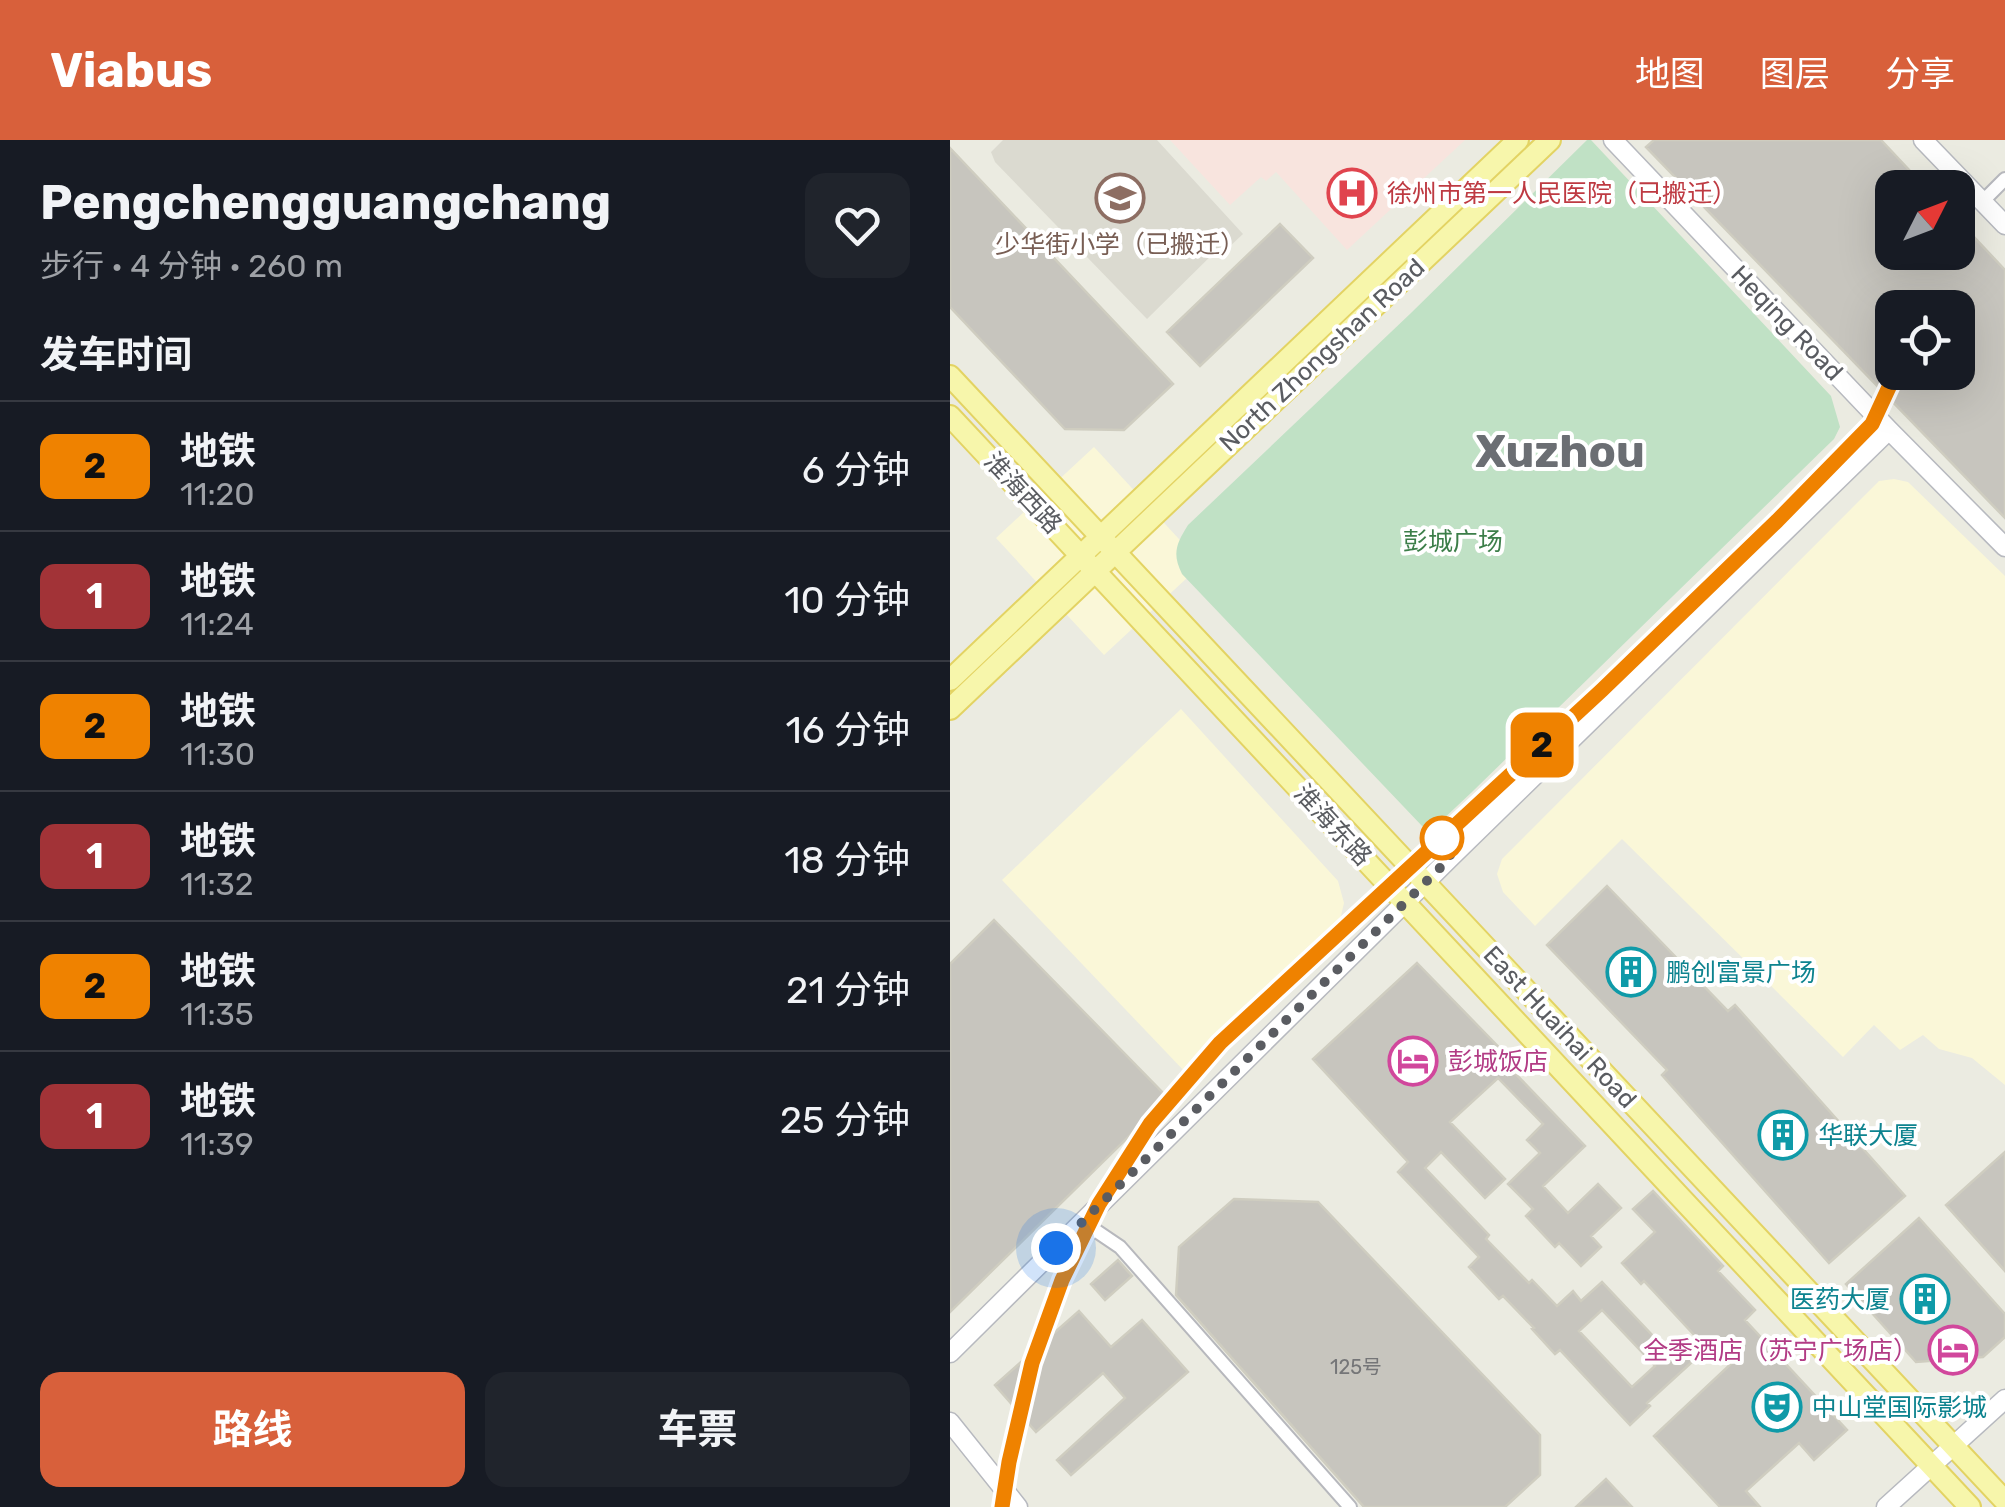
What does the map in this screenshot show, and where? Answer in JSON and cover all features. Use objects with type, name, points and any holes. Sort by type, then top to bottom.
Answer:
[{"type":"main road","name":"North Zhongshan Road","points":[[1088,563],[1230,416],[1518,140]]},
{"type":"main road","name":"North Zhongshan Road","points":[[1107,544],[1550,140]]},
{"type":"main road","name":"East Huaihai Road","points":[[950,376],[1425,883],[1942,1455],[2005,1501]]},
{"type":"main road","name":"淮海西路","points":[[950,416],[1088,563]]},
{"type":"main road","points":[[950,680],[1088,563]]},
{"type":"main road","points":[[950,709],[1088,563]]},
{"type":"main road","name":"淮海东路","points":[[1088,563],[1405,902],[1942,1455]]},
{"type":"main road","name":"East Huaihai Road","points":[[1942,1455],[1970,1507]]},
{"type":"street","name":"Heqing Road","points":[[1614,140],[2005,547]]},
{"type":"street","points":[[1923,140],[2005,225]]},
{"type":"street","points":[[1982,202],[2005,180]]},
{"type":"street","points":[[950,1354],[1405,902],[1889,430]]},
{"type":"street","points":[[1083,1222],[1120,1247],[1350,1507]]},
{"type":"street","points":[[1886,1507],[2005,1399]]},
{"type":"street","points":[[950,1422],[1018,1507]]},
{"type":"shaded area","name":"少华街小学（已搬迁）","points":[[1003,140],[1157,140],[1243,234],[1227,249],[1222,245],[1147,319],[995,162],[991,152]]},
{"type":"shaded area","name":"徐州市第一人民医院（已搬迁）","points":[[1170,140],[1465,140],[1347,250],[1276,172],[1266,181],[1261,177],[1230,205]]},
{"type":"shaded area","points":[[1094,447],[1202,564],[1104,655],[996,538]]},
{"type":"shaded area","points":[[1879,481],[1908,482],[2005,576],[2005,1085],[1972,1058],[1939,1049],[1923,1035],[1900,1050],[1874,1025],[1843,1057],[1622,839],[1535,926],[1503,892],[1497,874],[1502,859]]},
{"type":"shaded area","points":[[1181,709],[1338,881],[1344,903],[1340,920],[1187,1074],[1002,880]]},
{"type":"green space","name":"彭城广场","points":[[1587,140],[1831,396],[1840,427],[1834,439],[1472,792],[1439,823],[1423,827],[1182,574],[1177,549],[1188,525]]},
{"type":"building","points":[[1654,140],[1881,140],[1909,170],[1875,170],[1875,270],[1975,270],[1975,238],[2005,270],[2005,518],[1881,390],[1975,390],[1975,290],[1875,290],[1875,384],[1646,147]]},
{"type":"building","points":[[950,148],[1173,384],[1124,430],[1065,429],[950,307]]},
{"type":"building","points":[[1280,224],[1313,258],[1200,366],[1167,332]]},
{"type":"building","name":"华联大厦","points":[[1607,886],[1728,1011],[1735,1005],[1905,1196],[1829,1263],[1662,1075],[1667,1070],[1547,945]]},
{"type":"building","points":[[994,920],[1168,1098],[950,1312],[950,964]]},
{"type":"building","points":[[1417,963],[1514,1063],[1509,1067],[1585,1146],[1543,1186],[1568,1213],[1598,1184],[1621,1208],[1591,1236],[1601,1247],[1581,1266],[1559,1243],[1555,1247],[1526,1216],[1533,1209],[1508,1184],[1540,1153],[1527,1140],[1543,1124],[1498,1078],[1450,1122],[1505,1179],[1485,1198],[1441,1152],[1425,1168],[1489,1235],[1486,1239],[1557,1306],[1573,1291],[1581,1301],[1602,1282],[1673,1357],[1695,1336],[1622,1263],[1655,1232],[1633,1209],[1653,1191],[1723,1266],[1718,1271],[1755,1310],[1745,1320],[1847,1430],[1814,1460],[1799,1443],[1746,1491],[1760,1507],[1720,1507],[1654,1436],[1734,1361],[1715,1341],[1647,1403],[1650,1406],[1630,1425],[1560,1350],[1555,1354],[1503,1296],[1499,1299],[1469,1267],[1479,1257],[1398,1172],[1408,1162],[1313,1059]],"holes":[[[1602,1310],[1655,1366],[1632,1387],[1579,1331]]]},
{"type":"building","points":[[2005,1152],[2005,1271],[1946,1205]]},
{"type":"building","points":[[1234,1199],[1318,1202],[1540,1435],[1540,1475],[1505,1507],[1364,1507],[1176,1295],[1179,1247]]},
{"type":"building","name":"医药大厦","points":[[1919,1218],[2005,1314],[2005,1337],[1983,1357],[1916,1362],[1846,1284]]},
{"type":"building","points":[[1118,1260],[1132,1276],[1105,1300],[1091,1284]]},
{"type":"building","points":[[1079,1311],[1111,1347],[1142,1320],[1188,1372],[1071,1475],[1057,1460],[1125,1398],[1103,1373],[1036,1432],[995,1385]]},
{"type":"building","points":[[1606,1479],[1632,1507],[1576,1507]]},
{"type":"metro line","name":"2","points":[[1002,1507],[1032,1363],[1062,1280],[1099,1204],[1150,1124],[1220,1043],[1602,690],[1777,521],[1872,424],[1888,390]]},
{"type":"place","name":"徐州市第一人民医院（已搬迁）","points":[[1352,193]]},
{"type":"place","name":"少华街小学（已搬迁）","points":[[1120,198]]},
{"type":"place","name":"鹏创富景广场","points":[[1631,972]]},
{"type":"place","name":"彭城饭店","points":[[1413,1061]]},
{"type":"place","name":"华联大厦","points":[[1783,1135]]},
{"type":"place","name":"医药大厦","points":[[1925,1299]]},
{"type":"place","name":"全季酒店（苏宁广场店）","points":[[1953,1350]]},
{"type":"place","name":"中山堂国际影城","points":[[1777,1407]]},
{"type":"district","name":"Xuzhou","points":[[1560,451]]},
{"type":"route","points":[[1056,1248],[1451,857],[1442,838]]}]
